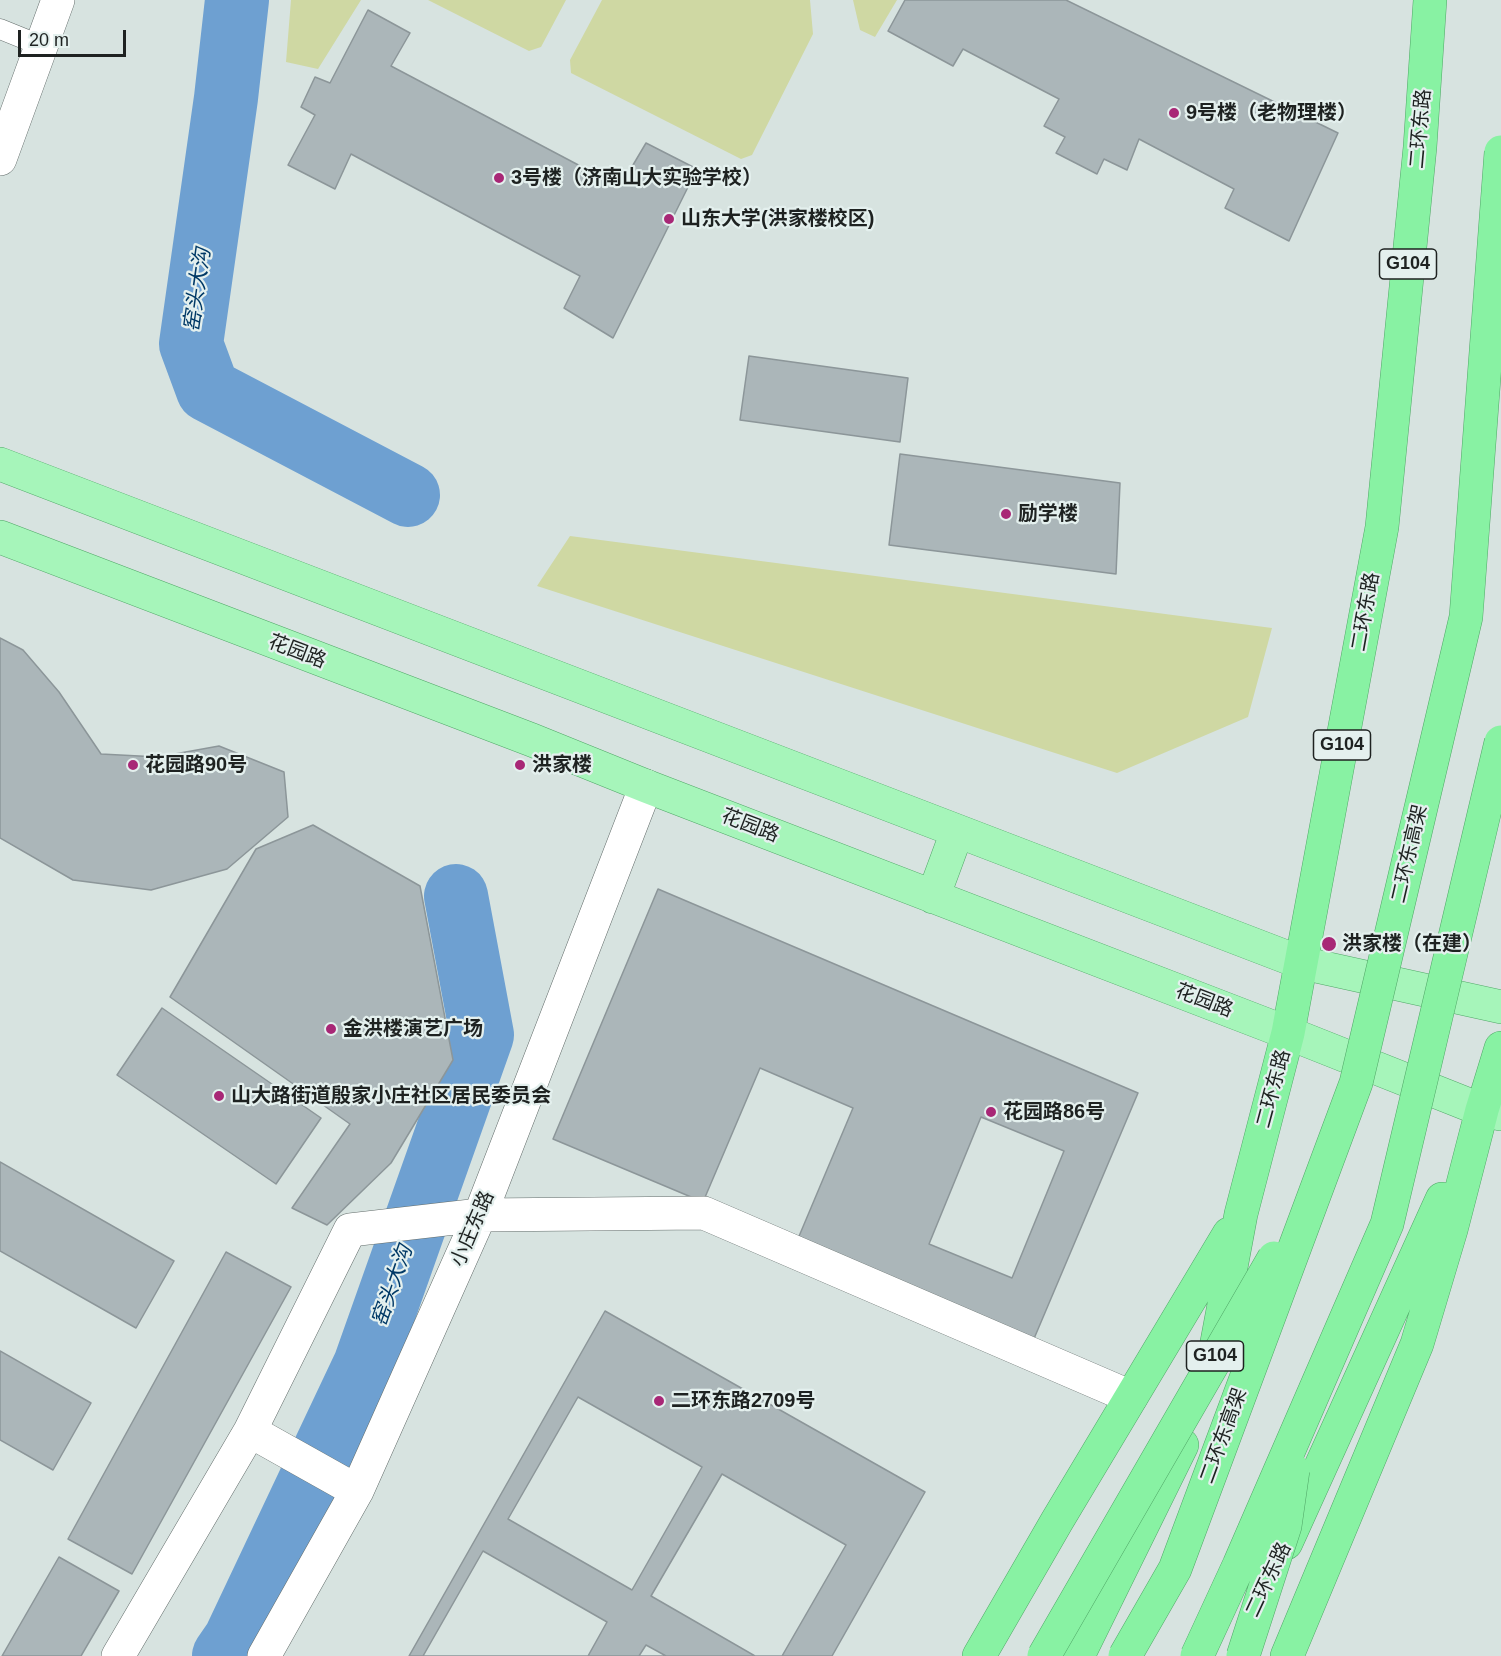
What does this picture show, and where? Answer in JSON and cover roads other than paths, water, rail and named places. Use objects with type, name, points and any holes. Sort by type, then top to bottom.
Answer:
[{"type":"highway","name":"二环东路","points":[[1078,1656],[1208,1391],[1241,1214],[1288,1034],[1382,527],[1420,147],[1430,0]]},
{"type":"highway","name":"二环东高架","points":[[1125,1656],[1175,1569],[1356,1083],[1466,617],[1501,152]]},
{"type":"highway","points":[[1197,1656],[1388,1224],[1501,742]]},
{"type":"highway","name":"二环东路","points":[[1287,1656],[1417,1344],[1451,1230],[1491,1112],[1501,1048]]},
{"type":"highway","name":"二环东路","points":[[1234,1656],[1378,1343],[1491,1112]]},
{"type":"highway","points":[[1044,1656],[1320,1178]]},
{"type":"highway","name":"二环东路","points":[[979,1656],[1241,1214]]},
{"type":"highway","points":[[1243,1656],[1285,1526],[1299,1427]]},
{"type":"main road","points":[[0,464],[1302,963],[1501,1007]]},
{"type":"main road","name":"花园路","points":[[0,537],[532,740],[1491,1112]]},
{"type":"main road","points":[[933,897],[957,832]]},
{"type":"street","points":[[0,159],[58,0]]},
{"type":"street","name":"小庄东路","points":[[264,1656],[480,1215],[646,786]]},
{"type":"street","points":[[118,1656],[250,1431],[350,1230],[480,1215],[704,1213],[1131,1397]]},
{"type":"street","points":[[250,1431],[349,1486]]},
{"type":"lane","points":[[0,29],[42,46]]},
{"type":"waterway","name":"窑头大沟","points":[[237,0],[226,98],[191,344],[208,390],[408,495]]},
{"type":"waterway","name":"窑头大沟","points":[[224,1656],[235,1640],[365,1365],[482,1035],[456,896]]},
{"type":"place","name":"9号楼（老物理楼）","points":[[1174,113]]},
{"type":"place","name":"3号楼（济南山大实验学校）","points":[[499,178]]},
{"type":"place","name":"山东大学(洪家楼校区)","points":[[669,219]]},
{"type":"place","name":"励学楼","points":[[1006,514]]},
{"type":"place","name":"花园路90号","points":[[133,765]]},
{"type":"place","name":"洪家楼","points":[[520,765]]},
{"type":"place","name":"洪家楼（在建）","points":[[1329,944]]},
{"type":"place","name":"金洪楼演艺广场","points":[[331,1029]]},
{"type":"place","name":"山大路街道殷家小庄社区居民委员会","points":[[219,1096]]},
{"type":"place","name":"花园路86号","points":[[991,1112]]},
{"type":"place","name":"二环东路2709号","points":[[659,1401]]}]
